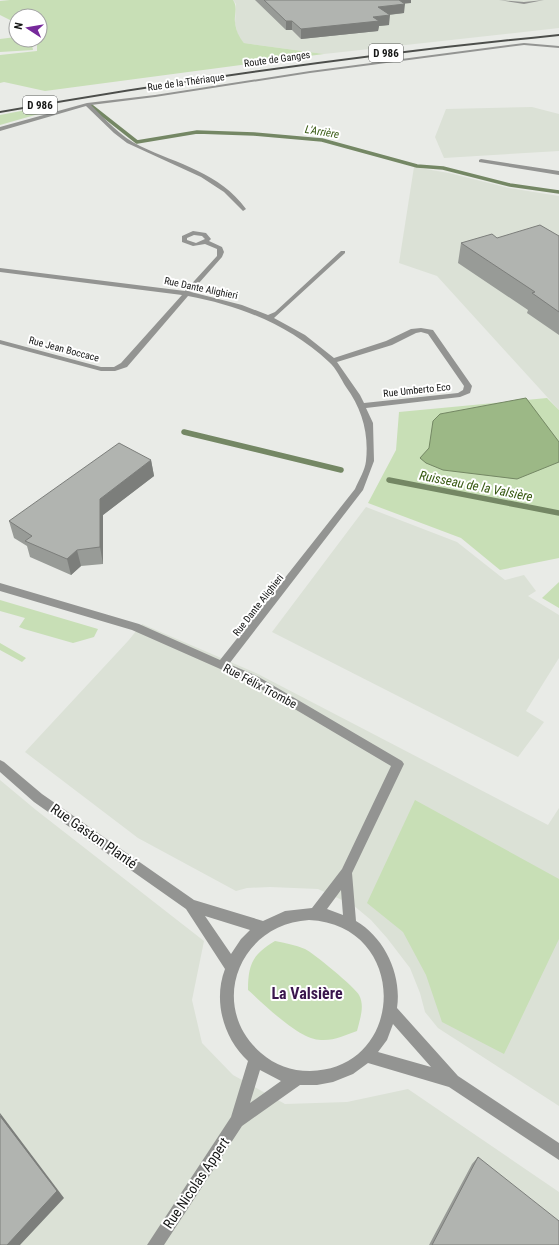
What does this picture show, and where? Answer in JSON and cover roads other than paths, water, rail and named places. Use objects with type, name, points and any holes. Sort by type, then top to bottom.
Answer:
[{"type":"main road","name":"Route de Ganges","points":[[0,106],[126,84],[307,59],[391,48],[559,30]]},
{"type":"main road","name":"Route de Ganges","points":[[0,112],[100,94],[332,60],[559,35]]},
{"type":"street","points":[[501,0],[524,3],[532,3],[542,0]]},
{"type":"street","name":"Rue de la Thériaque","points":[[549,45],[550,42],[557,41]]},
{"type":"street","name":"Rue de la Thériaque","points":[[0,129],[86,104],[155,96],[310,72],[516,45],[559,46]]},
{"type":"street","points":[[86,104],[127,141],[137,147],[200,175],[232,195],[243,209]]},
{"type":"street","points":[[481,161],[559,173]]},
{"type":"street","name":"Rue Jean Boccace","points":[[0,342],[101,369],[115,369],[124,365],[220,256],[220,248],[205,242]]},
{"type":"street","points":[[269,318],[277,313],[343,252]]},
{"type":"street","name":"Rue Dante Alighieri","points":[[0,270],[187,293],[240,306],[269,318],[302,337],[333,361],[362,406],[369,423],[370,461],[359,490],[222,665]]},
{"type":"street","name":"Rue Umberto Eco","points":[[333,361],[389,343],[414,331],[421,330],[430,332],[468,386],[467,391],[460,395],[362,406]]},
{"type":"street","name":"Rue Félix Trombe","points":[[0,587],[135,627],[222,665],[253,679],[398,764],[346,873],[317,912]]},
{"type":"street","name":"Rue Gaston Planté","points":[[0,765],[38,798],[191,905],[262,927]]},
{"type":"street","points":[[346,873],[350,923]]},
{"type":"street","name":"Rue Gaston Planté","points":[[191,905],[232,968]]},
{"type":"street","points":[[297,912],[317,912],[333,916],[350,923],[368,939],[382,960],[390,984],[390,1010],[382,1035],[368,1056],[347,1071],[322,1080],[296,1079],[275,1071],[256,1058],[240,1038],[230,1016],[228,991],[232,968],[244,945],[262,927],[279,917],[297,912]]},
{"type":"street","points":[[390,1010],[453,1082],[559,1152]]},
{"type":"street","points":[[368,1056],[453,1082]]},
{"type":"street","name":"Rue Nicolas Appert","points":[[155,1245],[237,1121],[256,1058]]},
{"type":"street","name":"Rue Nicolas Appert","points":[[237,1121],[296,1079]]},
{"type":"waterway","name":"L'Arrière","points":[[90,105],[137,142],[197,132],[254,134],[322,140],[417,166],[443,168],[510,185],[559,192]]},
{"type":"waterway","name":"Ruisseau de la Valsière","points":[[184,432],[341,470]]},
{"type":"waterway","name":"Ruisseau de la Valsière","points":[[389,480],[559,513]]},
{"type":"district","name":"La Valsière","points":[[307,993]]}]
